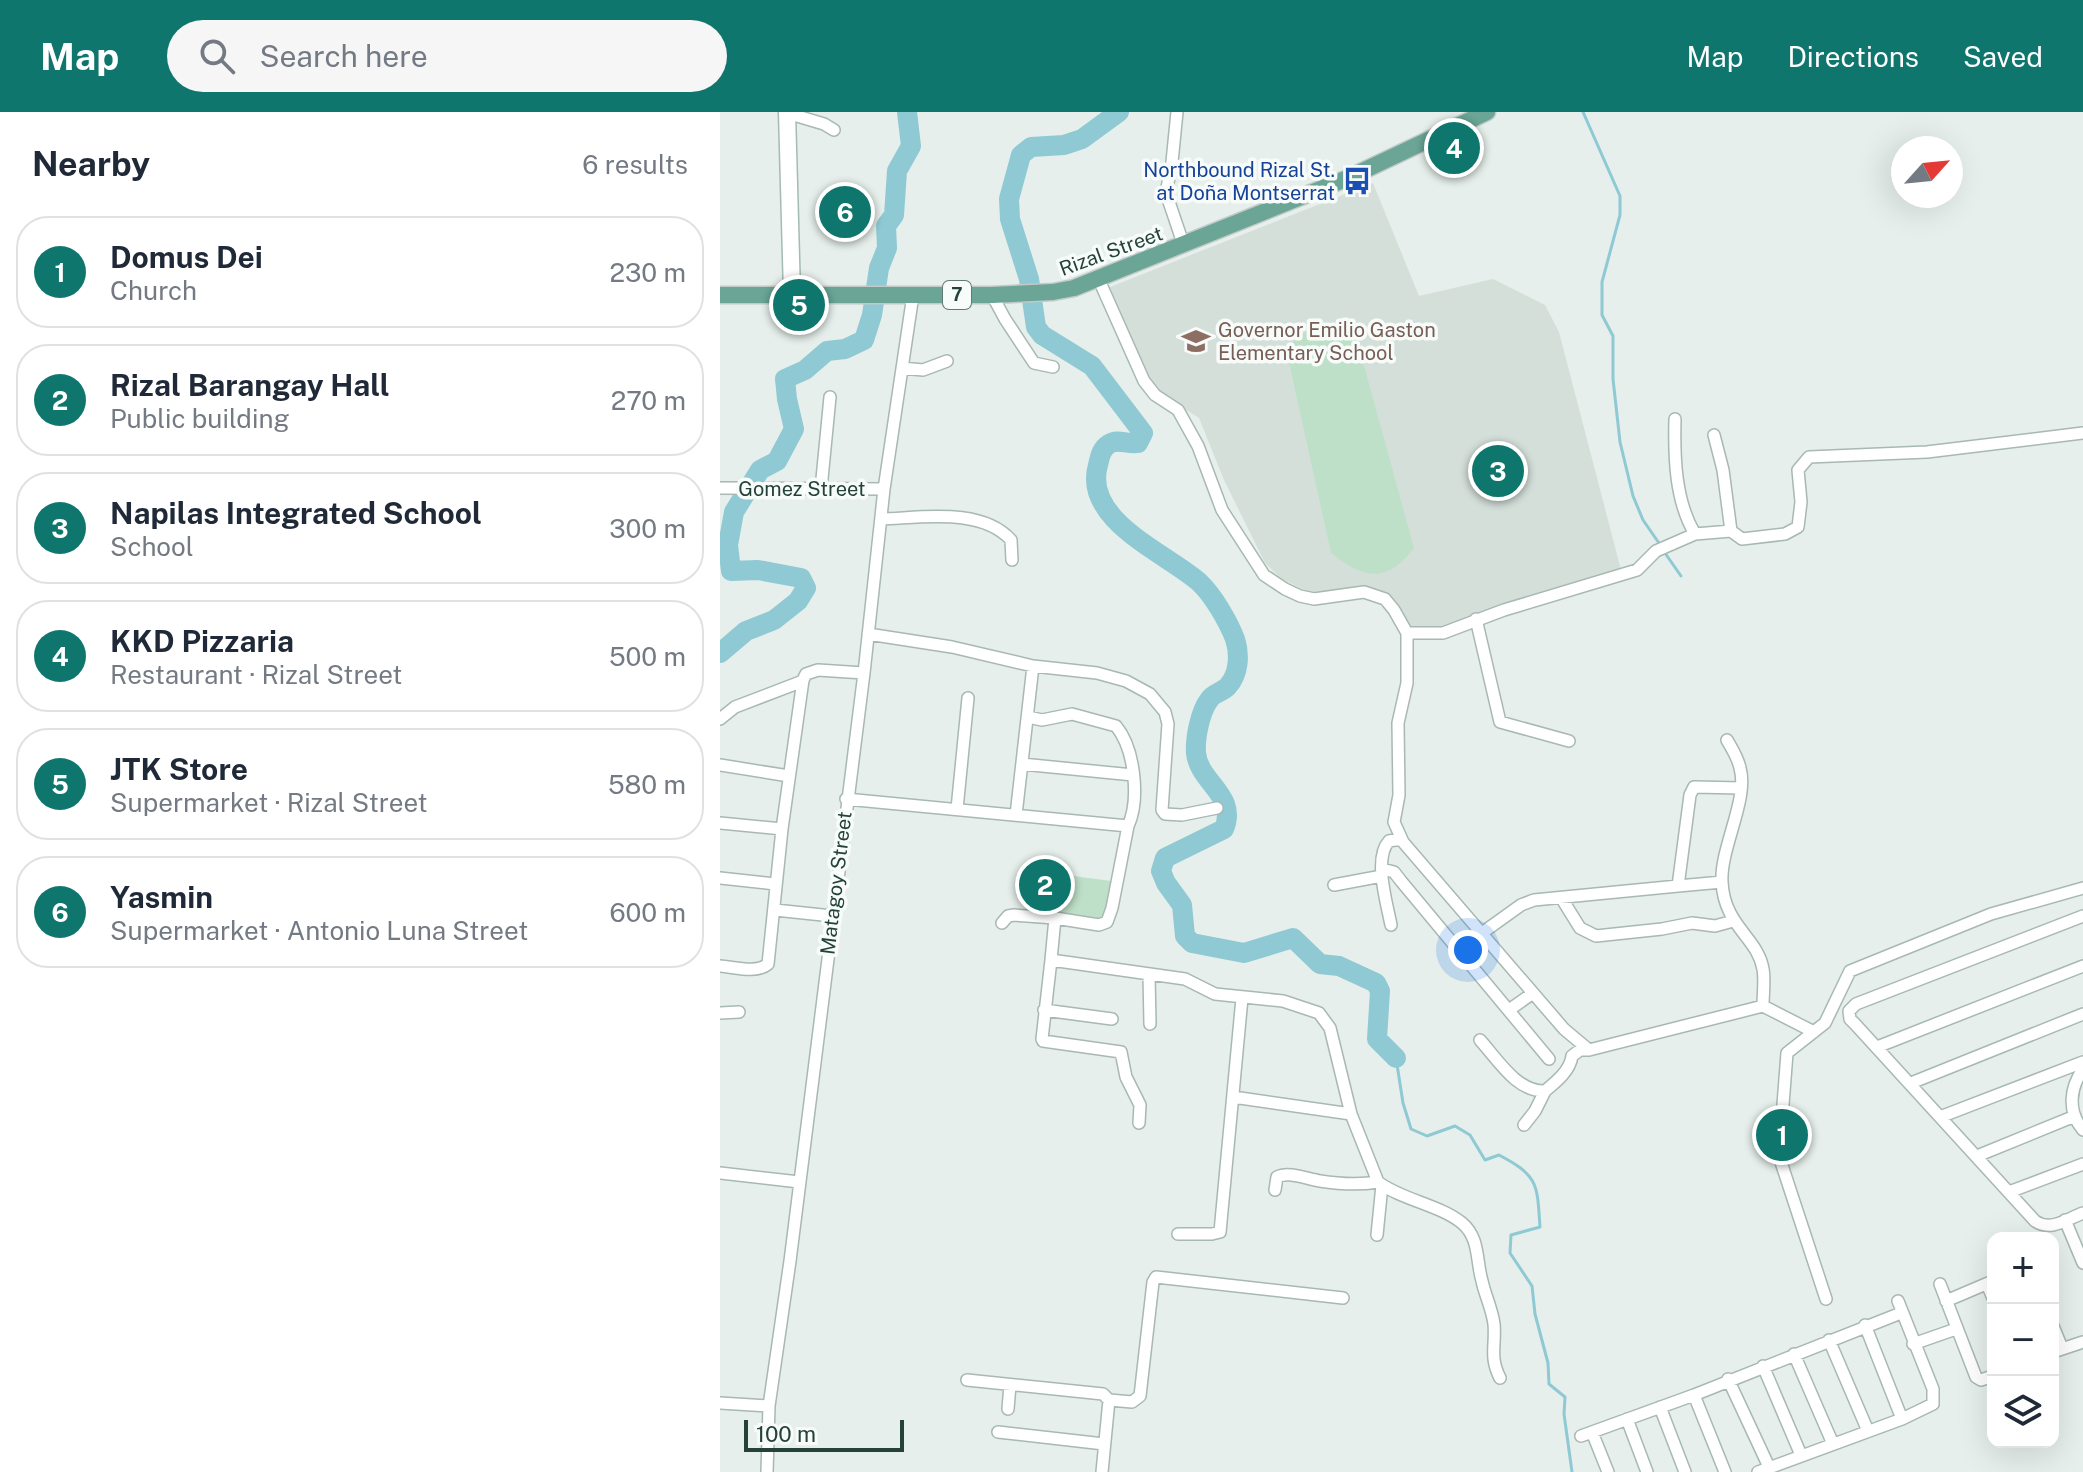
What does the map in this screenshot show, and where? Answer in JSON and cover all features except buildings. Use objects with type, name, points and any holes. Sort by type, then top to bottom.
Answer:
[{"type":"main road","name":"Rizal Street","points":[[720,295],[992,295],[1053,292],[1099,280],[1348,178],[1487,112]]},
{"type":"street","points":[[1177,112],[1166,193],[1184,246]]},
{"type":"street","points":[[792,294],[787,113],[834,130]]},
{"type":"street","points":[[1099,280],[1144,381],[1155,395],[1178,410],[1198,446],[1222,510],[1264,575],[1300,596],[1314,599],[1364,592],[1385,599],[1407,633],[1407,683],[1398,723],[1399,795],[1394,822],[1401,839],[1564,1029],[1589,1050]]},
{"type":"street","name":"Matagoy Street","points":[[767,1472],[769,1406],[864,673],[884,489],[913,295]]},
{"type":"street","points":[[992,295],[1034,363],[1053,367]]},
{"type":"street","points":[[902,368],[923,370],[947,361]]},
{"type":"street","points":[[821,489],[830,397]]},
{"type":"street","points":[[1675,419],[1675,456],[1683,504],[1695,534]]},
{"type":"street","points":[[1407,633],[1443,633],[1476,619],[1637,570],[1656,551],[1695,534],[1731,531],[1742,539],[1785,534],[1798,527],[1801,502],[1798,470],[1809,457],[1927,452],[2083,433]]},
{"type":"street","points":[[1714,435],[1723,470],[1731,531]]},
{"type":"street","name":"Gomez Street","points":[[720,488],[884,489]]},
{"type":"street","points":[[881,519],[950,518],[979,522],[996,528],[1011,540],[1012,560]]},
{"type":"street","points":[[1476,619],[1500,722],[1569,741]]},
{"type":"street","points":[[868,634],[952,647],[1033,666],[1097,673],[1126,681],[1150,694],[1165,712],[1168,724],[1162,810],[1165,814],[1182,815],[1217,808]]},
{"type":"street","points":[[1016,815],[1033,666]]},
{"type":"street","points":[[720,966],[755,970],[765,967],[775,910],[775,884],[789,776],[806,674],[818,670],[864,673]]},
{"type":"street","points":[[720,719],[735,707],[803,681]]},
{"type":"street","points":[[957,809],[968,698]]},
{"type":"street","points":[[1002,923],[1008,916],[1014,915],[1099,925],[1107,922],[1136,800],[1128,749],[1116,726],[1072,714],[1042,720],[1028,717]]},
{"type":"street","points":[[1727,740],[1740,766],[1741,788],[1722,882],[1733,921],[1763,968],[1763,1006]]},
{"type":"street","points":[[1022,764],[1133,775]]},
{"type":"street","points":[[720,765],[789,776]]},
{"type":"street","points":[[1678,886],[1691,790],[1711,786],[1741,788]]},
{"type":"street","points":[[846,799],[1128,826]]},
{"type":"street","points":[[720,823],[782,829]]},
{"type":"street","points":[[1391,925],[1382,872],[1384,846],[1389,841],[1401,839]]},
{"type":"street","points":[[1334,885],[1382,872],[1394,872],[1549,1059]]},
{"type":"street","points":[[720,878],[775,884]]},
{"type":"street","points":[[1482,933],[1521,905],[1534,900],[1722,882]]},
{"type":"street","points":[[1826,1299],[1779,1156],[1786,1057],[1825,1023],[1850,971],[1991,914],[2083,888]]},
{"type":"street","points":[[1562,899],[1580,928],[1596,936],[1692,923],[1715,926],[1733,921]]},
{"type":"street","points":[[775,910],[832,916]]},
{"type":"street","points":[[2083,916],[1856,1004],[1849,1011],[1850,1019],[2043,1227],[2051,1227],[2083,1213]]},
{"type":"street","points":[[1055,918],[1041,1036],[1043,1041],[1121,1052],[1126,1077],[1140,1105],[1139,1123]]},
{"type":"street","points":[[1051,960],[1190,980],[1209,992],[1283,1001],[1319,1013],[1330,1028],[1351,1114],[1380,1183],[1377,1235]]},
{"type":"street","points":[[1877,1047],[2083,966]]},
{"type":"street","points":[[1149,975],[1150,1024]]},
{"type":"street","points":[[1509,1010],[1533,993]]},
{"type":"street","points":[[1178,1234],[1220,1232],[1242,998]]},
{"type":"street","points":[[1524,1125],[1545,1091],[1562,1076],[1572,1056],[1580,1050],[1763,1006],[1814,1032]]},
{"type":"street","points":[[1044,1010],[1112,1019]]},
{"type":"street","points":[[720,1013],[739,1012]]},
{"type":"street","points":[[1911,1083],[2083,1014]]},
{"type":"street","points":[[1480,1040],[1524,1088],[1545,1091]]},
{"type":"street","points":[[1940,1117],[2083,1062]]},
{"type":"street","points":[[2083,1069],[2071,1095],[2075,1116],[2083,1130]]},
{"type":"street","points":[[1233,1097],[1351,1114]]},
{"type":"street","points":[[1977,1156],[2075,1116]]},
{"type":"street","points":[[2009,1192],[2083,1164]]},
{"type":"street","points":[[720,1173],[799,1182]]},
{"type":"street","points":[[1275,1190],[1277,1177],[1284,1174],[1323,1182],[1380,1183],[1461,1222],[1472,1234],[1477,1249],[1480,1276],[1492,1312],[1493,1360],[1500,1378]]},
{"type":"street","points":[[2065,1220],[2083,1263]]},
{"type":"street","points":[[967,1380],[1103,1394],[1109,1400],[1132,1402],[1140,1396],[1156,1277],[1343,1298]]},
{"type":"street","points":[[1946,1301],[1987,1283]]},
{"type":"street","points":[[1940,1284],[1976,1377],[1981,1380],[1987,1378]]},
{"type":"street","points":[[1608,1472],[1587,1434],[1694,1395],[1728,1379],[1865,1325],[1900,1307],[1934,1397],[1933,1404],[1902,1419],[1763,1470],[1728,1379]]},
{"type":"street","points":[[1865,1325],[1902,1419]]},
{"type":"street","points":[[1913,1344],[1956,1329]]},
{"type":"street","points":[[1829,1340],[1868,1431]]},
{"type":"street","points":[[2059,1350],[2083,1342]]},
{"type":"street","points":[[1794,1354],[1833,1444]]},
{"type":"street","points":[[1763,1366],[1801,1455]]},
{"type":"street","points":[[1008,1409],[1010,1385]]},
{"type":"street","points":[[1694,1395],[1725,1472]]},
{"type":"street","points":[[1102,1472],[1109,1400]]},
{"type":"street","points":[[720,1403],[769,1406]]},
{"type":"street","points":[[1660,1407],[1685,1472]]},
{"type":"street","points":[[1627,1419],[1647,1472]]},
{"type":"street","points":[[998,1432],[1104,1444]]},
{"type":"shaded area","points":[[1373,183],[1419,296],[1493,279],[1545,305],[1559,332],[1621,570],[1438,628],[1416,629],[1406,625],[1391,598],[1370,589],[1317,596],[1282,579],[1265,563],[1224,480],[1199,418],[1149,386],[1109,297],[1110,287]]},
{"type":"green space","points":[[1318,327],[1335,328],[1357,340],[1414,548],[1394,568],[1384,572],[1364,572],[1331,553],[1288,358],[1297,338]]},
{"type":"green space","points":[[1058,874],[1111,881],[1107,919],[1054,913]]},
{"type":"waterway","points":[[720,653],[746,631],[774,620],[798,601],[806,588],[801,578],[758,570],[731,571],[728,545],[734,512],[760,470],[777,461],[794,429],[785,379],[805,370],[827,351],[845,349],[864,340],[872,315],[879,268],[887,248],[886,226],[894,215],[897,171],[911,146],[907,112]]},
{"type":"waterway","points":[[1119,112],[1082,139],[1064,145],[1031,147],[1021,155],[1009,199],[1010,219],[1029,279],[1036,327],[1042,335],[1092,366],[1143,433],[1138,443],[1112,442],[1103,451],[1096,485],[1102,502],[1114,519],[1130,533],[1204,587],[1224,616],[1237,645],[1238,664],[1234,676],[1228,686],[1206,705],[1196,740],[1199,763],[1226,807],[1224,829],[1165,858],[1161,871],[1182,905],[1185,936],[1192,943],[1244,953],[1293,938],[1320,964],[1339,966],[1376,983],[1380,991],[1377,1039],[1396,1058]]},
{"type":"waterway","points":[[1583,112],[1620,196],[1620,215],[1602,282],[1602,315],[1613,336],[1613,379],[1620,442],[1633,496],[1643,520],[1661,546]]},
{"type":"waterway","points":[[1665,553],[1681,576]]},
{"type":"waterway","points":[[1396,1058],[1403,1103],[1411,1129],[1427,1136],[1455,1126],[1470,1135],[1485,1160],[1499,1155],[1522,1169],[1533,1183],[1540,1227],[1511,1235],[1510,1253],[1532,1286],[1535,1314],[1548,1363],[1549,1384],[1565,1397],[1564,1414],[1572,1472]]},
{"type":"place","name":"KKD Pizzaria","points":[[1454,148]]},
{"type":"place","name":"Northbound Rizal St. at Doña Montserrat","points":[[1357,181]]},
{"type":"place","name":"Yasmin","points":[[845,212]]},
{"type":"place","name":"JTK Store","points":[[799,305]]},
{"type":"place","name":"Governor Emilio Gaston Elementary School","points":[[1196,341]]},
{"type":"place","name":"Napilas Integrated School","points":[[1498,471]]},
{"type":"place","name":"Rizal Barangay Hall","points":[[1045,885]]},
{"type":"place","name":"Domus Dei","points":[[1782,1135]]}]
